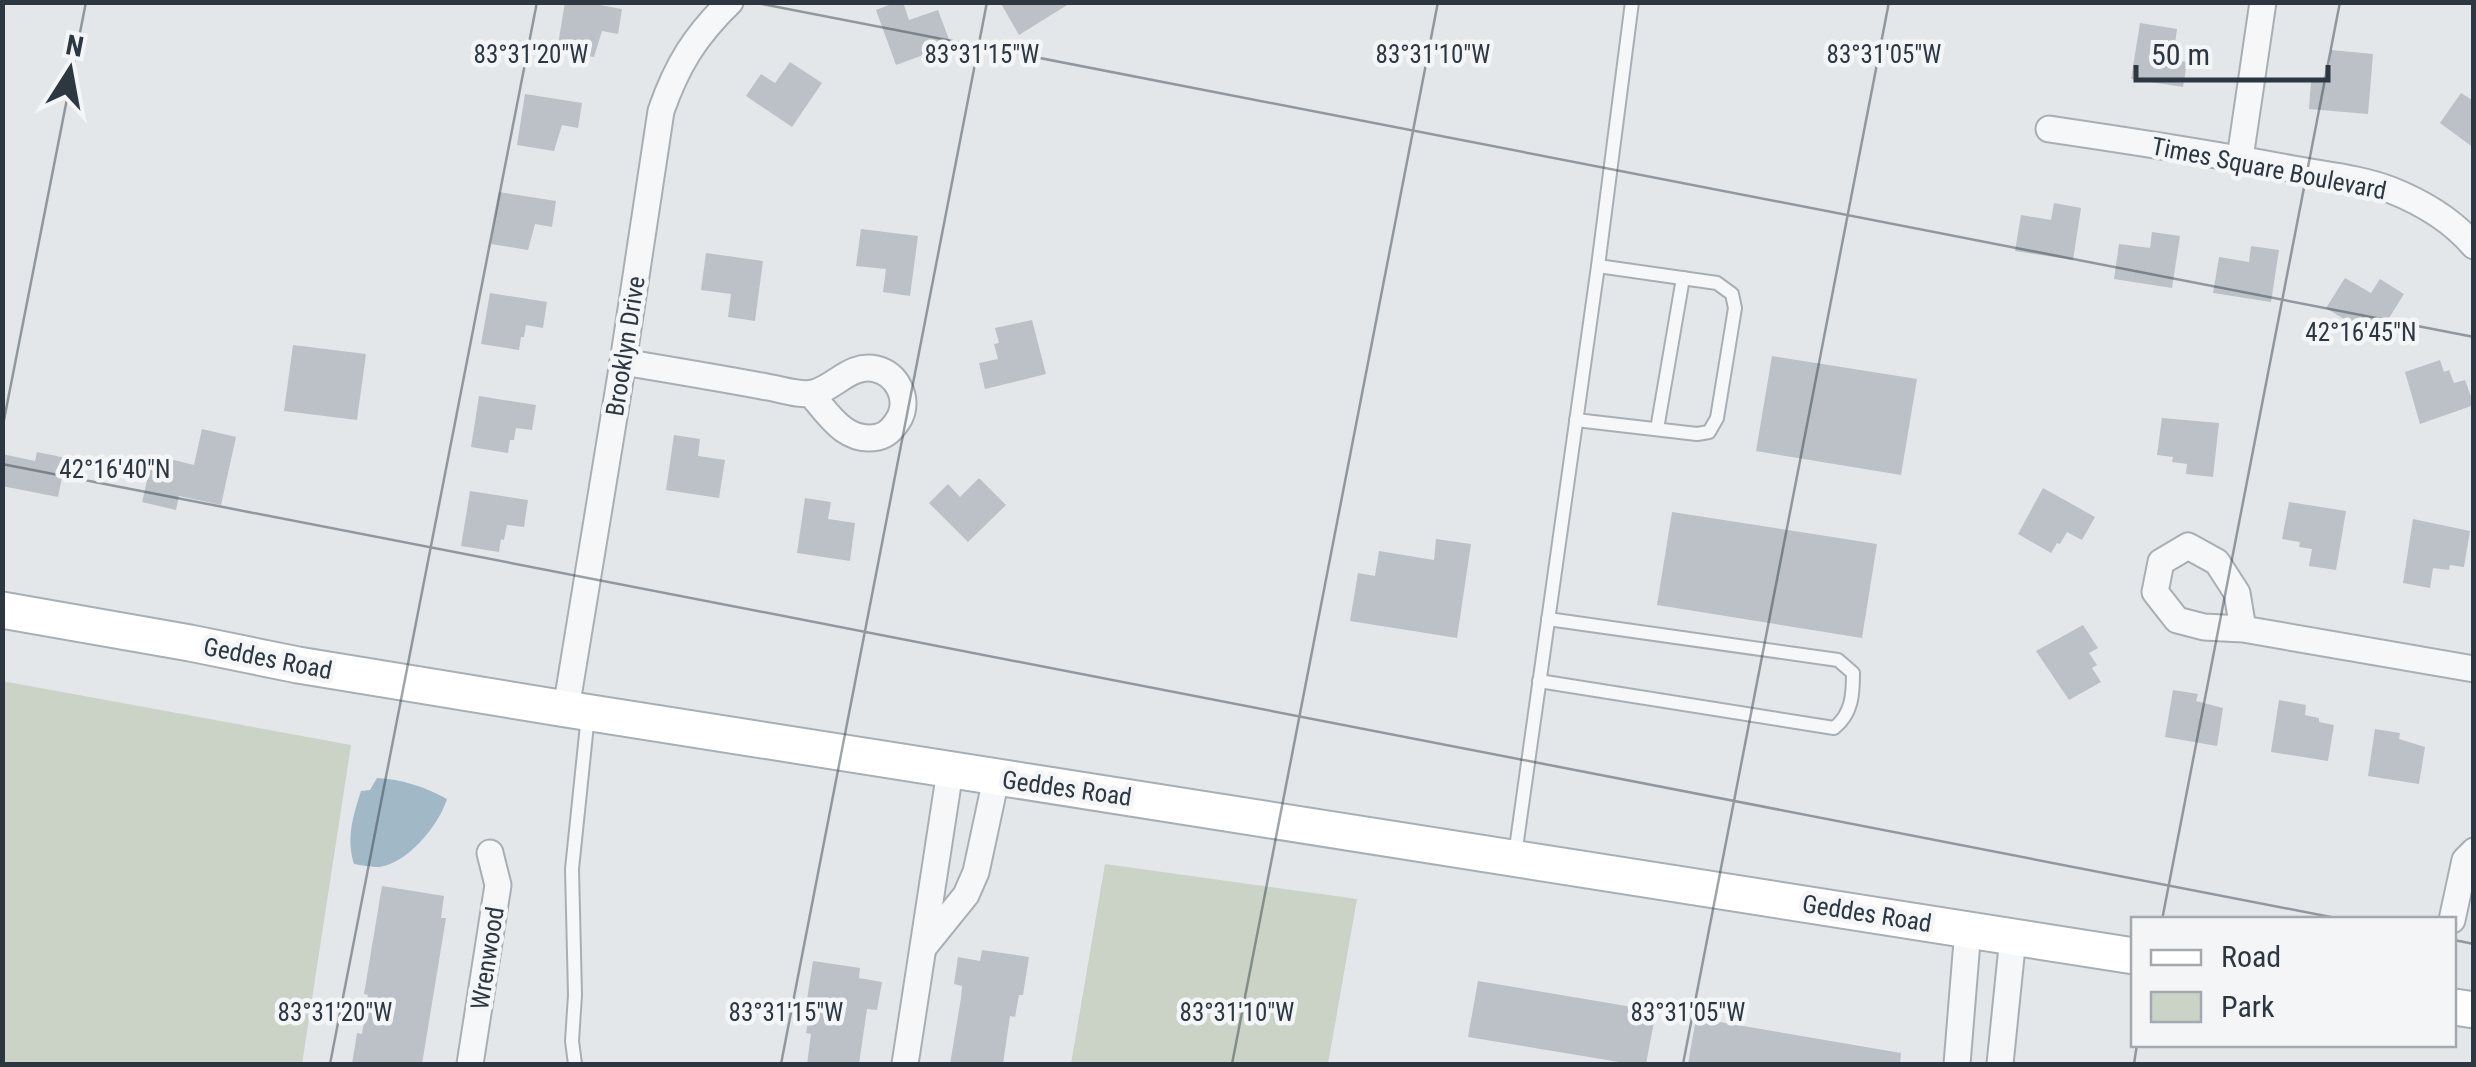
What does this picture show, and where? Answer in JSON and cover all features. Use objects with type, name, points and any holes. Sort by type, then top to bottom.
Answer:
[{"type":"main road","name":"Geddes Road","points":[[2,610],[298,665],[950,771],[2131,956]]},
{"type":"street","name":"Brooklyn Drive","points":[[577,710],[661,111],[674,75],[691,45],[730,2]]},
{"type":"street","points":[[2240,158],[2263,2]]},
{"type":"street","name":"Times Square Boulevard","points":[[2049,128],[2240,158],[2391,190],[2461,230],[2474,246]]},
{"type":"street","points":[[623,362],[812,394]]},
{"type":"street","points":[[2243,629],[2474,668]]},
{"type":"street","points":[[905,1064],[950,771]]},
{"type":"street","points":[[924,947],[971,884],[996,778]]},
{"type":"street","points":[[2453,917],[2466,860],[2474,851]]},
{"type":"street","name":"Wrenwood","points":[[470,1064],[498,886],[490,853]]},
{"type":"street","points":[[1957,1064],[1968,929]]},
{"type":"street","points":[[2000,1064],[2014,937]]},
{"type":"lane","points":[[1515,858],[1632,2]]},
{"type":"lane","points":[[1576,420],[1708,432],[1718,418],[1735,308],[1732,294],[1717,283],[1598,266]]},
{"type":"lane","points":[[1658,429],[1682,278]]},
{"type":"lane","points":[[1539,681],[1834,728],[1846,720],[1853,695],[1853,673],[1838,660],[1548,619]]},
{"type":"lane","points":[[574,1064],[572,869],[577,710]]},
{"type":"green space","points":[[2,681],[351,745],[302,1064],[3,1064]]},
{"type":"green space","points":[[1105,864],[1357,899],[1328,1064],[1071,1064]]},
{"type":"water","points":[[377,778],[413,784],[447,799],[429,831],[400,859],[379,867],[354,864],[351,836],[355,809],[361,791],[370,790]]},
{"type":"building","points":[[565,2],[622,9],[618,34],[602,31],[594,57],[557,51]]},
{"type":"building","points":[[903,2],[909,20],[938,10],[951,45],[896,65],[876,10]]},
{"type":"building","points":[[1000,2],[1072,2],[1019,35]]},
{"type":"building","points":[[2140,23],[2177,29],[2176,60],[2187,62],[2183,87],[2131,79]]},
{"type":"building","points":[[2331,50],[2373,54],[2368,114],[2309,109],[2311,81],[2328,82]]},
{"type":"building","points":[[790,62],[822,83],[792,127],[746,96],[761,74],[775,83]]},
{"type":"building","points":[[2461,93],[2474,101],[2474,148],[2440,123]]},
{"type":"building","points":[[525,94],[582,103],[578,128],[562,125],[554,151],[517,145]]},
{"type":"building","points":[[499,192],[556,201],[552,227],[535,224],[528,250],[491,244]]},
{"type":"building","points":[[2054,203],[2081,208],[2073,260],[2015,251],[2021,215],[2051,220]]},
{"type":"building","points":[[861,229],[918,236],[910,296],[883,292],[886,269],[856,266]]},
{"type":"building","points":[[2152,232],[2180,236],[2172,288],[2114,279],[2119,244],[2150,248]]},
{"type":"building","points":[[2251,246],[2279,250],[2271,302],[2213,293],[2219,257],[2249,262]]},
{"type":"building","points":[[706,253],[763,261],[755,321],[728,317],[731,294],[701,290]]},
{"type":"building","points":[[2345,278],[2371,293],[2380,279],[2404,294],[2376,339],[2326,308]]},
{"type":"building","points":[[490,293],[547,302],[543,328],[526,325],[519,350],[481,344]]},
{"type":"building","points":[[1032,320],[1046,374],[985,389],[979,363],[998,359],[995,328]]},
{"type":"building","points":[[293,345],[366,354],[357,420],[284,411]]},
{"type":"building","points":[[1772,356],[1917,379],[1901,475],[1756,451]]},
{"type":"building","points":[[2440,360],[2454,383],[2465,380],[2474,405],[2420,424],[2405,372]]},
{"type":"building","points":[[479,396],[536,405],[532,430],[516,428],[508,453],[471,447]]},
{"type":"building","points":[[2162,418],[2219,423],[2213,477],[2186,474],[2187,464],[2157,455]]},
{"type":"building","points":[[202,429],[236,437],[221,505],[179,496],[176,510],[142,502],[153,455],[194,465]]},
{"type":"building","points":[[674,435],[700,439],[698,456],[725,460],[719,498],[666,490]]},
{"type":"building","points":[[37,452],[66,458],[58,497],[2,486],[2,454],[35,461]]},
{"type":"building","points":[[979,478],[1006,505],[968,542],[929,503],[948,484],[960,497]]},
{"type":"building","points":[[2043,488],[2095,517],[2082,540],[2067,532],[2051,553],[2018,534]]},
{"type":"building","points":[[470,491],[528,500],[524,527],[507,525],[499,552],[461,546]]},
{"type":"building","points":[[805,498],[831,502],[828,519],[855,523],[850,561],[797,553]]},
{"type":"building","points":[[2289,502],[2346,511],[2336,570],[2309,566],[2312,549],[2282,539]]},
{"type":"building","points":[[1672,512],[1877,544],[1862,638],[1657,605]]},
{"type":"building","points":[[2413,519],[2470,531],[2464,567],[2433,568],[2430,588],[2403,583]]},
{"type":"building","points":[[1436,539],[1471,544],[1457,638],[1350,621],[1358,573],[1375,576],[1379,551],[1434,560]]},
{"type":"building","points":[[2083,625],[2098,648],[2089,653],[2101,682],[2069,700],[2036,651]]},
{"type":"building","points":[[2173,690],[2198,694],[2196,701],[2223,708],[2217,746],[2165,737]]},
{"type":"building","points":[[2279,700],[2306,705],[2305,715],[2334,725],[2328,761],[2271,752]]},
{"type":"building","points":[[2375,729],[2400,733],[2399,739],[2425,747],[2419,784],[2368,776]]},
{"type":"building","points":[[382,886],[444,896],[441,918],[446,918],[422,1064],[352,1064],[357,1033],[362,1034],[368,995],[364,994]]},
{"type":"building","points":[[982,950],[1029,957],[1023,995],[1019,995],[1015,1017],[1010,1016],[1003,1064],[950,1064],[962,986],[954,984],[958,957],[980,961]]},
{"type":"building","points":[[813,961],[860,968],[859,978],[882,982],[877,1010],[867,1009],[859,1064],[807,1064],[811,1034],[806,1033],[812,999],[807,999]]},
{"type":"building","points":[[1478,981],[1656,1011],[1646,1064],[1468,1037]]},
{"type":"building","points":[[1696,1018],[1901,1053],[1900,1064],[1688,1064]]}]
